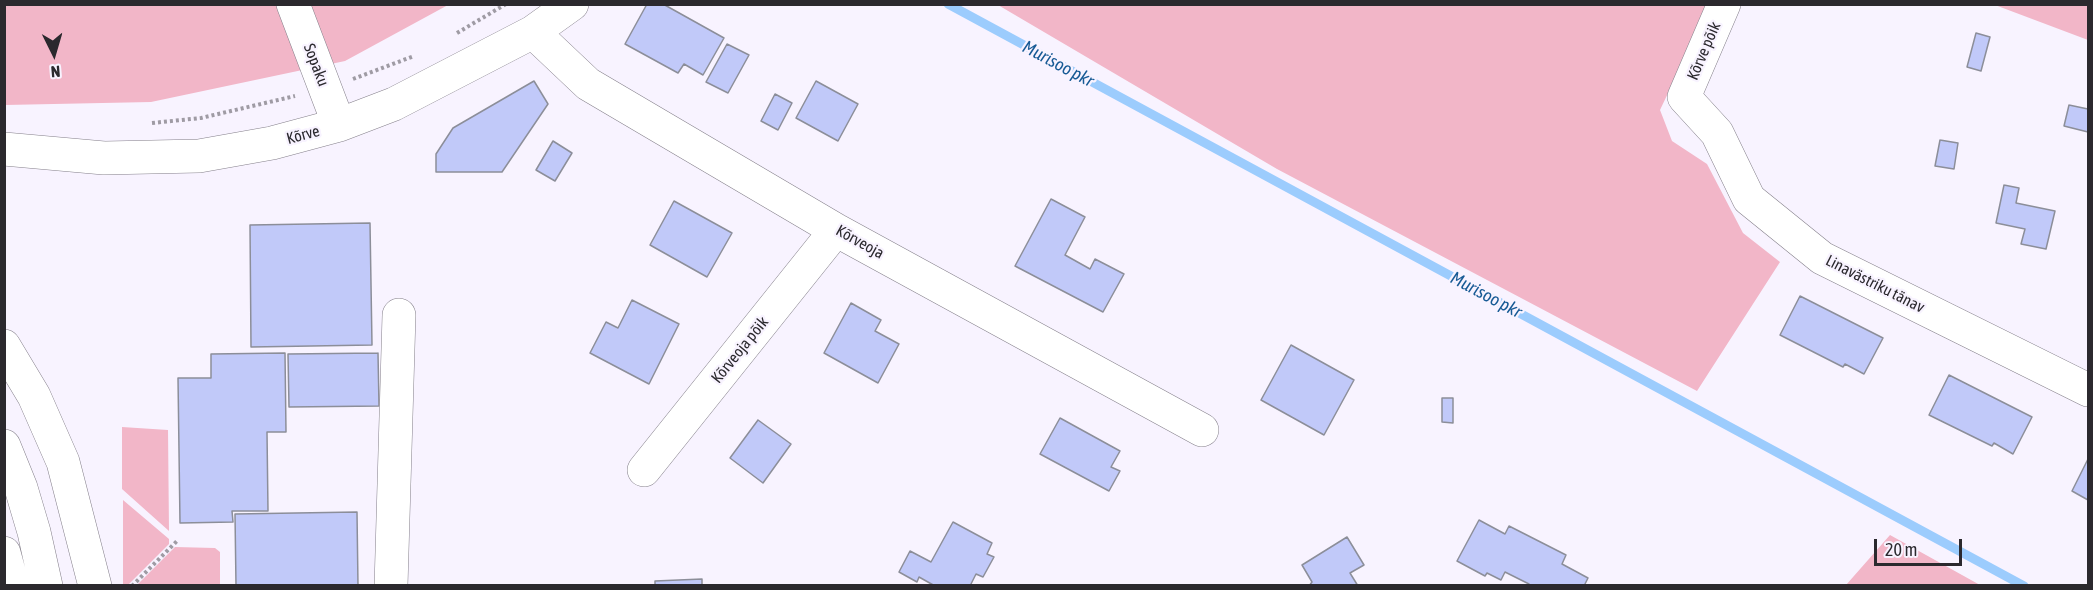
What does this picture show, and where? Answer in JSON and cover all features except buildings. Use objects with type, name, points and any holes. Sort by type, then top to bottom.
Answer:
[{"type":"street","name":"Sopaku","points":[[293,4],[339,125]]},
{"type":"street","name":"Kõrve","points":[[4,149],[104,158],[199,156],[272,143],[339,125],[394,104],[533,32],[572,4]]},
{"type":"street","name":"Kõrve põik","points":[[1684,97],[1724,4]]},
{"type":"street","name":"Kõrveoja","points":[[533,32],[588,84],[836,230],[1202,430]]},
{"type":"street","name":"Linavästriku tänav","points":[[1684,97],[1717,133],[1749,199],[1822,258],[2088,390]]},
{"type":"street","name":"Kõrveoja põik","points":[[644,470],[836,230]]},
{"type":"street","points":[[391,585],[399,315]]},
{"type":"street","points":[[4,346],[34,396],[63,462],[95,585]]},
{"type":"street","points":[[4,446],[24,499],[44,568],[46,585]]},
{"type":"street","points":[[4,553],[13,585]]},
{"type":"path","points":[[454,34],[506,4]]},
{"type":"path","points":[[147,124],[201,118],[326,89],[425,51]]},
{"type":"path","points":[[132,585],[177,541]]},
{"type":"shaded area","points":[[4,5],[448,5],[345,61],[151,102],[5,105]]},
{"type":"shaded area","points":[[998,5],[1710,5],[1660,110],[1672,141],[1707,164],[1743,233],[1780,262],[1697,391],[1277,169]]},
{"type":"shaded area","points":[[1995,5],[2088,5],[2088,40]]},
{"type":"shaded area","points":[[122,427],[168,430],[169,531],[122,489]]},
{"type":"shaded area","points":[[123,500],[169,539],[169,544],[128,585],[123,585]]},
{"type":"shaded area","points":[[1890,535],[1980,585],[1846,585]]},
{"type":"shaded area","points":[[175,547],[215,548],[220,552],[220,585],[137,585]]},
{"type":"waterway","name":"Murisoo pkr","points":[[948,4],[2024,586]]}]
